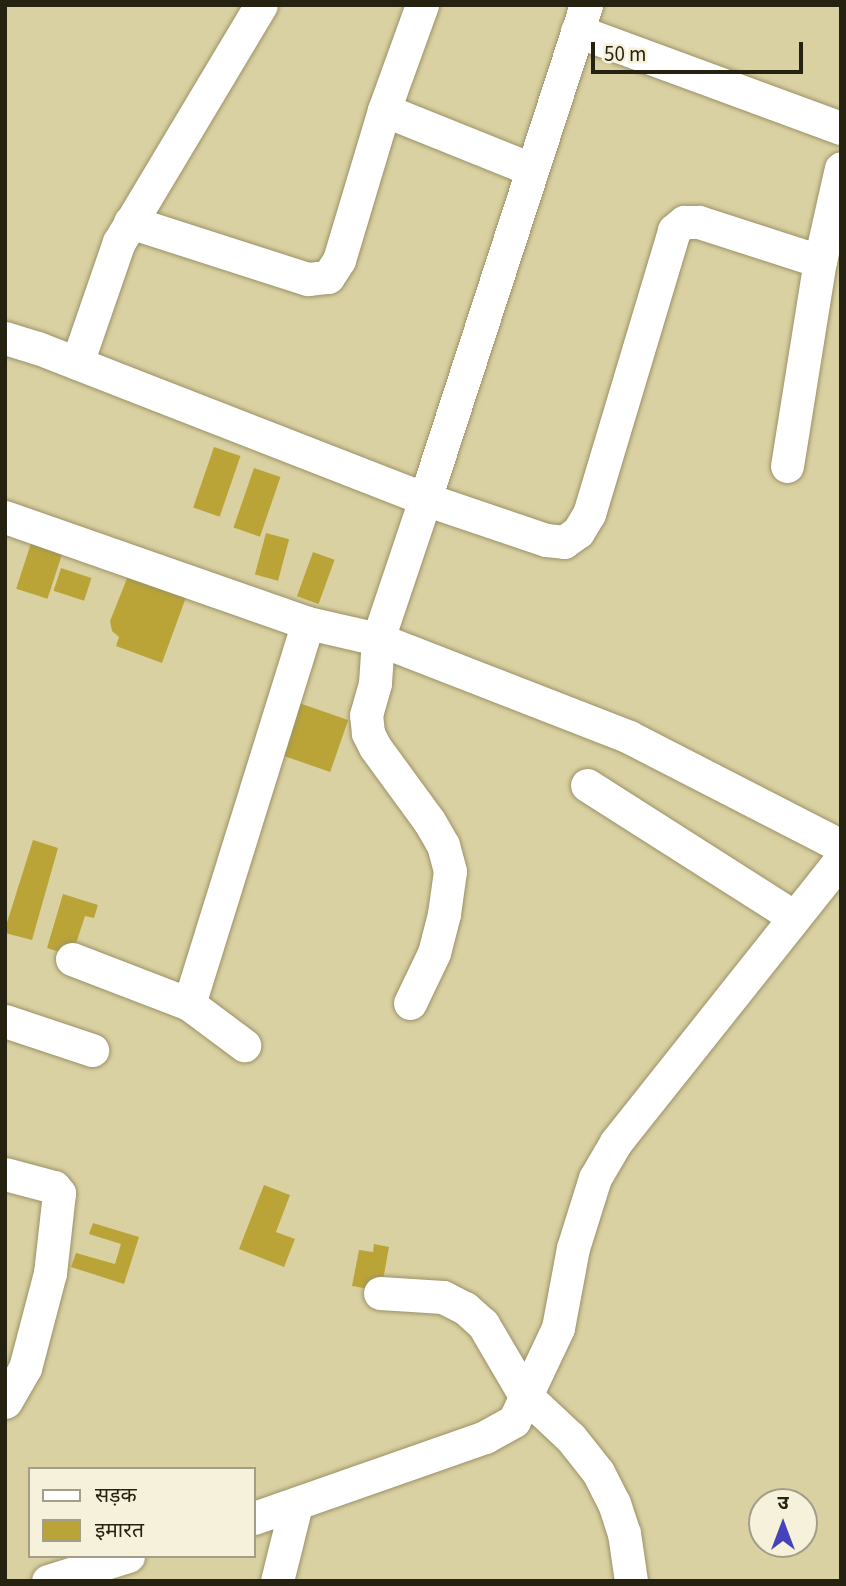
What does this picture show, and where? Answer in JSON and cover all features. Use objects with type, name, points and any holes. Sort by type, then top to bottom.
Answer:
[{"type":"street","points":[[77,363],[119,242],[261,5]]},
{"type":"street","points":[[130,222],[308,279],[328,276],[339,260],[384,110],[422,5]]},
{"type":"street","points":[[410,1003],[434,953],[444,914],[450,871],[443,845],[429,821],[368,733],[366,715],[375,683],[378,639],[582,18],[841,128]]},
{"type":"street","points":[[384,110],[531,169]]},
{"type":"street","points":[[787,466],[820,261],[841,168]]},
{"type":"street","points":[[5,338],[77,363],[425,499],[546,540],[564,542],[578,531],[589,514],[674,230],[684,222],[699,222],[820,261]]},
{"type":"street","points":[[5,517],[308,623],[378,639],[629,737],[838,866],[794,916],[616,1142],[595,1178],[573,1248],[558,1328],[542,1365],[524,1394],[514,1421],[485,1437],[256,1517]]},
{"type":"street","points":[[190,1004],[308,623]]},
{"type":"street","points":[[587,785],[794,916]]},
{"type":"street","points":[[72,959],[190,1004],[244,1045]]},
{"type":"street","points":[[5,1021],[92,1050]]},
{"type":"street","points":[[5,1174],[54,1187],[58,1189],[59,1197],[50,1273],[25,1368],[5,1402]]},
{"type":"street","points":[[380,1293],[443,1297],[465,1308],[483,1324],[524,1394],[571,1438],[597,1472],[614,1503],[624,1533],[631,1581]]},
{"type":"street","points":[[277,1581],[296,1505]]},
{"type":"street","points":[[48,1581],[122,1558]]},
{"type":"building","points":[[214,447],[240,456],[220,517],[193,508]]},
{"type":"building","points":[[254,468],[280,477],[260,537],[233,528]]},
{"type":"building","points":[[266,533],[289,539],[278,581],[255,575]]},
{"type":"building","points":[[31,543],[62,553],[48,599],[16,589]]},
{"type":"building","points":[[313,552],[335,560],[319,604],[297,596]]},
{"type":"building","points":[[132,566],[189,589],[162,663],[116,646],[119,637],[112,631],[110,621]]},
{"type":"building","points":[[61,568],[91,578],[84,601],[54,591]]},
{"type":"building","points":[[299,703],[348,720],[330,772],[281,755]]},
{"type":"building","points":[[33,840],[58,848],[32,940],[5,933],[5,929]]},
{"type":"building","points":[[63,894],[98,905],[94,918],[85,916],[72,956],[47,948]]},
{"type":"building","points":[[264,1185],[290,1195],[276,1232],[295,1239],[284,1267],[239,1249]]},
{"type":"building","points":[[93,1223],[139,1237],[124,1284],[71,1267],[76,1253],[115,1264],[121,1244],[89,1234]]},
{"type":"building","points":[[374,1244],[389,1247],[381,1291],[352,1286],[359,1250],[373,1252]]}]
